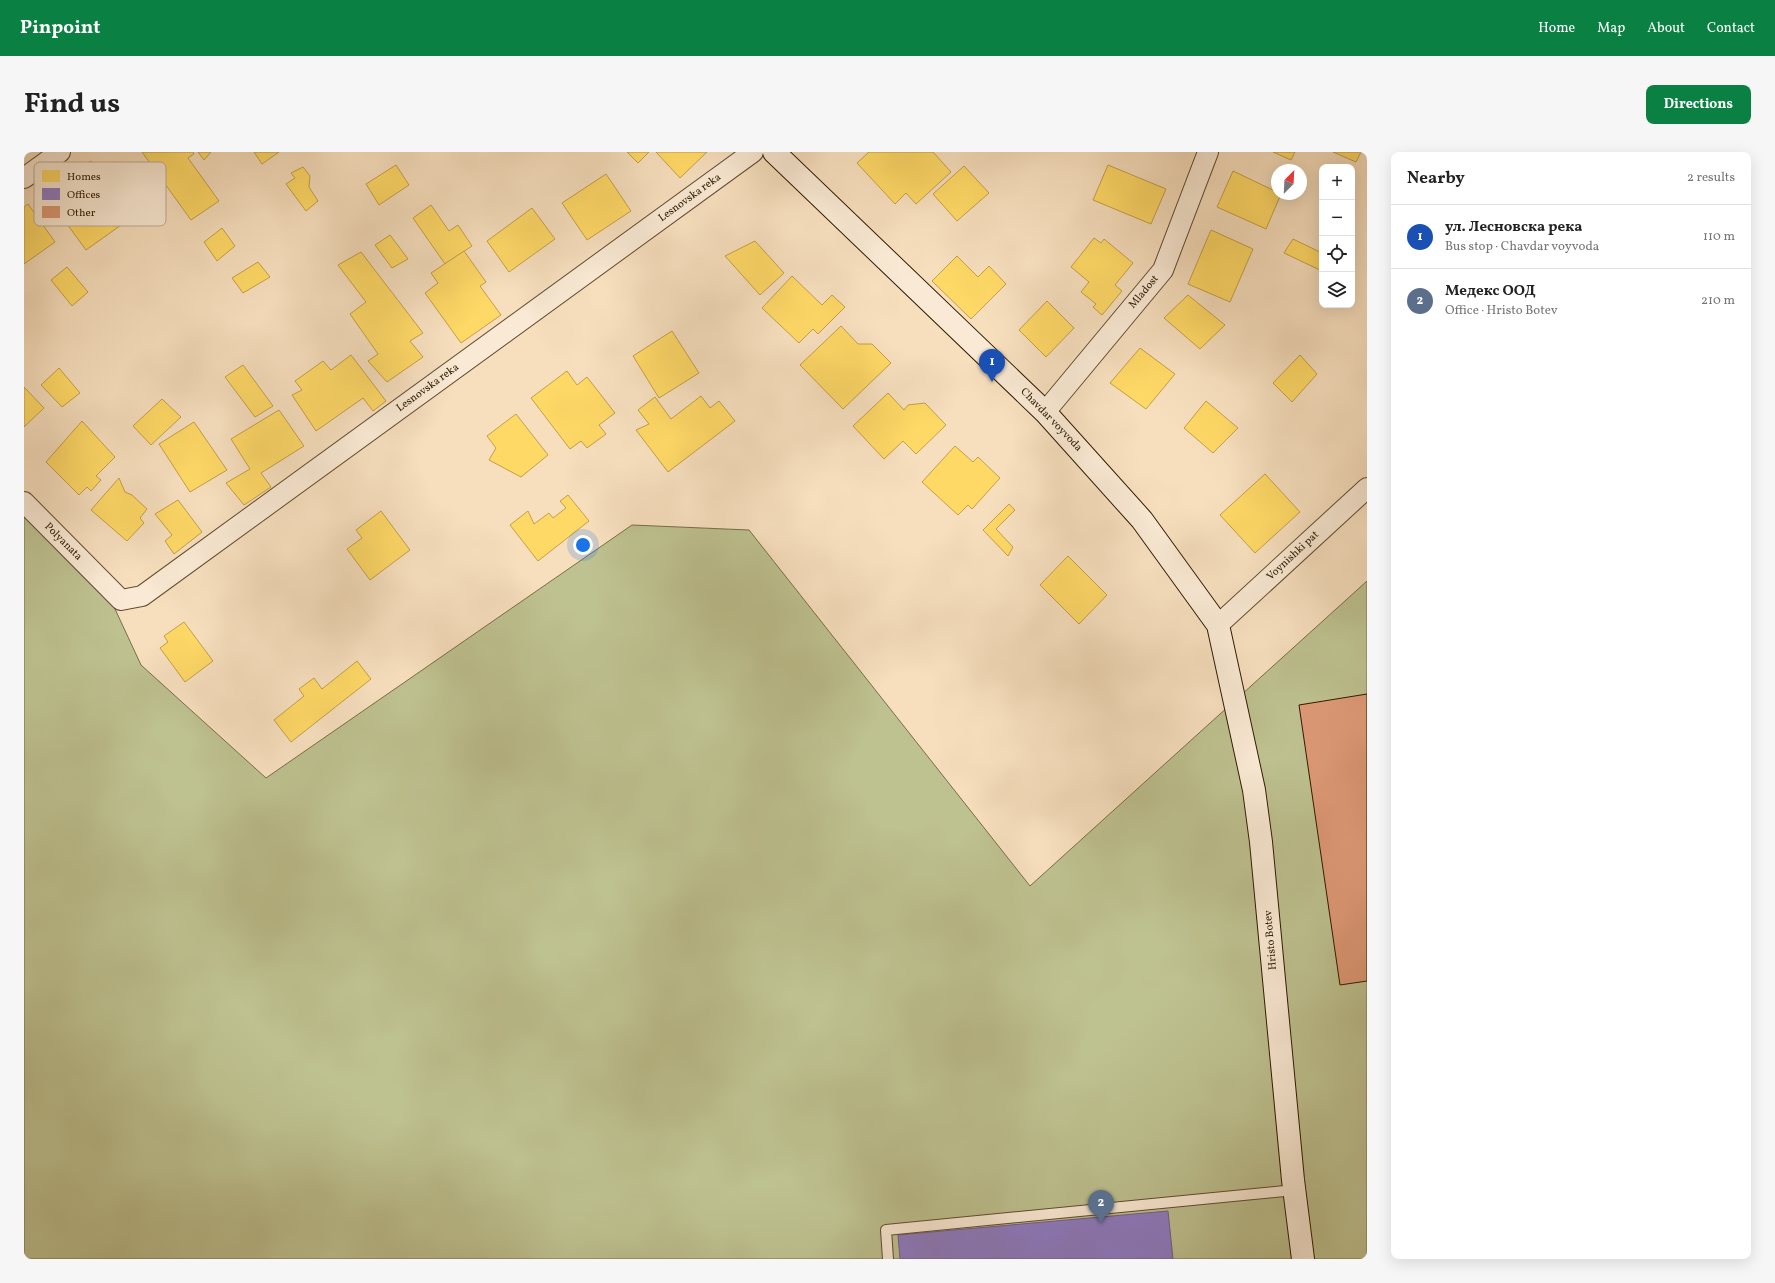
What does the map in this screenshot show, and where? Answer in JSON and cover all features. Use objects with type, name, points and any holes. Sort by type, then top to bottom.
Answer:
[{"type":"street","points":[[46,162],[60,152]]},
{"type":"street","name":"Lesnovska reka","points":[[102,581],[121,600],[142,596],[753,152]]},
{"type":"street","name":"Chavdar voyvoda","points":[[774,152],[1045,412],[1142,520],[1218,625]]},
{"type":"street","name":"Mladost","points":[[1045,412],[1163,270],[1208,152]]},
{"type":"street","points":[[24,178],[34,171]]},
{"type":"street","name":"Voynishki pat","points":[[1218,625],[1367,488]]},
{"type":"street","name":"Polyanata","points":[[24,502],[102,581]]},
{"type":"street","name":"Hristo Botev","points":[[1218,625],[1254,790],[1261,842],[1303,1259]]},
{"type":"lane","points":[[888,1259],[886,1230],[1295,1190]]},
{"type":"green space","points":[[24,501],[102,581],[141,665],[266,778],[632,525],[749,530],[1030,886],[1367,581],[1367,1259],[24,1259]]},
{"type":"building: Homes","points":[[142,152],[193,152],[194,154],[188,158],[219,201],[191,220],[166,185],[166,162],[149,162]]},
{"type":"building: Homes","points":[[198,152],[211,152],[204,160]]},
{"type":"building: Homes","points":[[254,152],[279,152],[262,164]]},
{"type":"building: Homes","points":[[627,152],[649,152],[638,163]]},
{"type":"building: Homes","points":[[656,152],[707,152],[680,178]]},
{"type":"building: Homes","points":[[869,152],[933,152],[951,172],[916,204],[906,193],[895,204],[857,163]]},
{"type":"building: Homes","points":[[1273,152],[1295,152],[1291,160]]},
{"type":"building: Homes","points":[[1333,152],[1361,152],[1356,162]]},
{"type":"building: Homes","points":[[396,165],[409,185],[379,205],[366,184]]},
{"type":"building: Homes","points":[[1108,165],[1166,189],[1151,224],[1093,200]]},
{"type":"building: Homes","points":[[964,166],[989,193],[957,221],[933,194]]},
{"type":"building: Homes","points":[[303,167],[310,176],[309,187],[318,201],[306,211],[286,184],[295,178],[291,173]]},
{"type":"building: Homes","points":[[1233,171],[1271,189],[1271,200],[1278,200],[1266,229],[1217,207]]},
{"type":"building: Homes","points":[[606,174],[631,211],[587,240],[562,203]]},
{"type":"building: Homes","points":[[28,204],[34,212],[34,226],[44,226],[55,242],[24,264],[24,207]]},
{"type":"building: Homes","points":[[431,205],[449,231],[458,225],[472,246],[445,264],[413,218]]},
{"type":"building: Homes","points":[[532,208],[555,239],[509,272],[487,241]]},
{"type":"building: Homes","points":[[68,226],[120,226],[86,250]]},
{"type":"building: Homes","points":[[222,228],[235,246],[217,261],[204,242]]},
{"type":"building: Homes","points":[[1211,230],[1253,249],[1230,302],[1188,284]]},
{"type":"building: Homes","points":[[390,235],[408,259],[392,268],[375,245]]},
{"type":"building: Homes","points":[[1094,238],[1101,243],[1104,239],[1133,263],[1115,285],[1122,291],[1102,315],[1093,307],[1096,304],[1081,292],[1089,282],[1071,267]]},
{"type":"building: Homes","points":[[1293,239],[1319,252],[1319,270],[1284,253]]},
{"type":"building: Homes","points":[[755,241],[784,273],[760,295],[725,256]]},
{"type":"building: Homes","points":[[464,251],[486,282],[480,286],[501,315],[461,343],[425,293],[438,283],[431,273]]},
{"type":"building: Homes","points":[[361,252],[423,333],[410,341],[423,357],[387,382],[368,361],[378,354],[350,314],[366,302],[338,265]]},
{"type":"building: Homes","points":[[957,256],[978,277],[989,266],[1006,284],[971,319],[932,281]]},
{"type":"building: Homes","points":[[258,262],[270,277],[243,293],[232,278]]},
{"type":"building: Homes","points":[[67,267],[88,292],[72,306],[51,280]]},
{"type":"building: Homes","points":[[792,276],[822,305],[832,295],[845,307],[818,334],[813,329],[799,343],[762,308]]},
{"type":"building: Homes","points":[[1188,295],[1225,325],[1200,349],[1164,318]]},
{"type":"building: Homes","points":[[1047,301],[1074,328],[1046,357],[1019,330]]},
{"type":"building: Homes","points":[[841,326],[858,344],[872,344],[891,363],[843,409],[800,365]]},
{"type":"building: Homes","points":[[672,331],[699,373],[659,398],[633,356]]},
{"type":"building: Homes","points":[[1140,348],[1175,374],[1146,409],[1110,383]]},
{"type":"building: Homes","points":[[351,355],[386,401],[373,411],[363,398],[316,431],[292,395],[302,390],[295,381],[323,361],[331,370]]},
{"type":"building: Homes","points":[[1300,355],[1317,374],[1292,402],[1273,383]]},
{"type":"building: Homes","points":[[243,365],[273,406],[255,417],[225,377]]},
{"type":"building: Homes","points":[[59,368],[80,393],[62,407],[41,385]]},
{"type":"building: Homes","points":[[567,371],[577,385],[587,377],[615,413],[599,425],[606,434],[587,448],[581,441],[570,449],[531,398]]},
{"type":"building: Homes","points":[[24,387],[44,408],[24,427]]},
{"type":"building: Homes","points":[[888,393],[904,410],[908,405],[925,403],[946,425],[916,454],[903,441],[884,459],[853,426]]},
{"type":"building: Homes","points":[[701,396],[710,408],[719,401],[735,421],[668,472],[636,430],[649,424],[638,410],[655,397],[671,419]]},
{"type":"building: Homes","points":[[162,399],[181,417],[151,445],[133,426]]},
{"type":"building: Homes","points":[[1206,401],[1238,428],[1213,453],[1184,428]]},
{"type":"building: Homes","points":[[279,410],[304,446],[261,473],[271,487],[244,505],[226,483],[250,469],[231,439]]},
{"type":"building: Homes","points":[[516,414],[548,455],[521,477],[489,460],[496,448],[487,436]]},
{"type":"building: Homes","points":[[82,421],[115,457],[96,476],[101,480],[91,491],[87,487],[79,495],[46,462]]},
{"type":"building: Homes","points":[[194,422],[227,470],[190,492],[159,444]]},
{"type":"building: Homes","points":[[955,446],[973,462],[978,457],[1000,478],[972,509],[968,505],[958,515],[922,482]]},
{"type":"building: Homes","points":[[1265,474],[1300,512],[1255,553],[1220,515]]},
{"type":"building: Homes","points":[[119,478],[125,492],[132,495],[147,509],[140,518],[144,523],[127,541],[91,510]]},
{"type":"building: Homes","points":[[568,495],[589,521],[538,561],[510,525],[528,511],[534,524],[549,513],[553,518],[566,508],[560,501]]},
{"type":"building: Homes","points":[[178,500],[202,532],[174,554],[165,541],[172,535],[155,514]]},
{"type":"building: Homes","points":[[1009,504],[1015,510],[996,529],[1013,547],[1008,556],[983,530]]},
{"type":"building: Homes","points":[[381,511],[410,550],[370,580],[347,549],[362,538],[356,530]]},
{"type":"building: Homes","points":[[1068,556],[1107,595],[1079,624],[1040,585]]},
{"type":"building: Homes","points":[[184,622],[213,661],[185,682],[160,648],[168,642],[164,636]]},
{"type":"building: Homes","points":[[357,661],[371,679],[291,742],[274,720],[304,696],[299,689],[314,678],[322,689]]},
{"type":"building: Offices","points":[[1168,1211],[1173,1259],[900,1259],[898,1235]]},
{"type":"building: Other","points":[[1367,694],[1367,981],[1340,985],[1299,705]]},
{"type":"place","name":"ул. Лесновска река","points":[[992,382]]},
{"type":"place","name":"Медекс ООД","points":[[1101,1223]]}]
